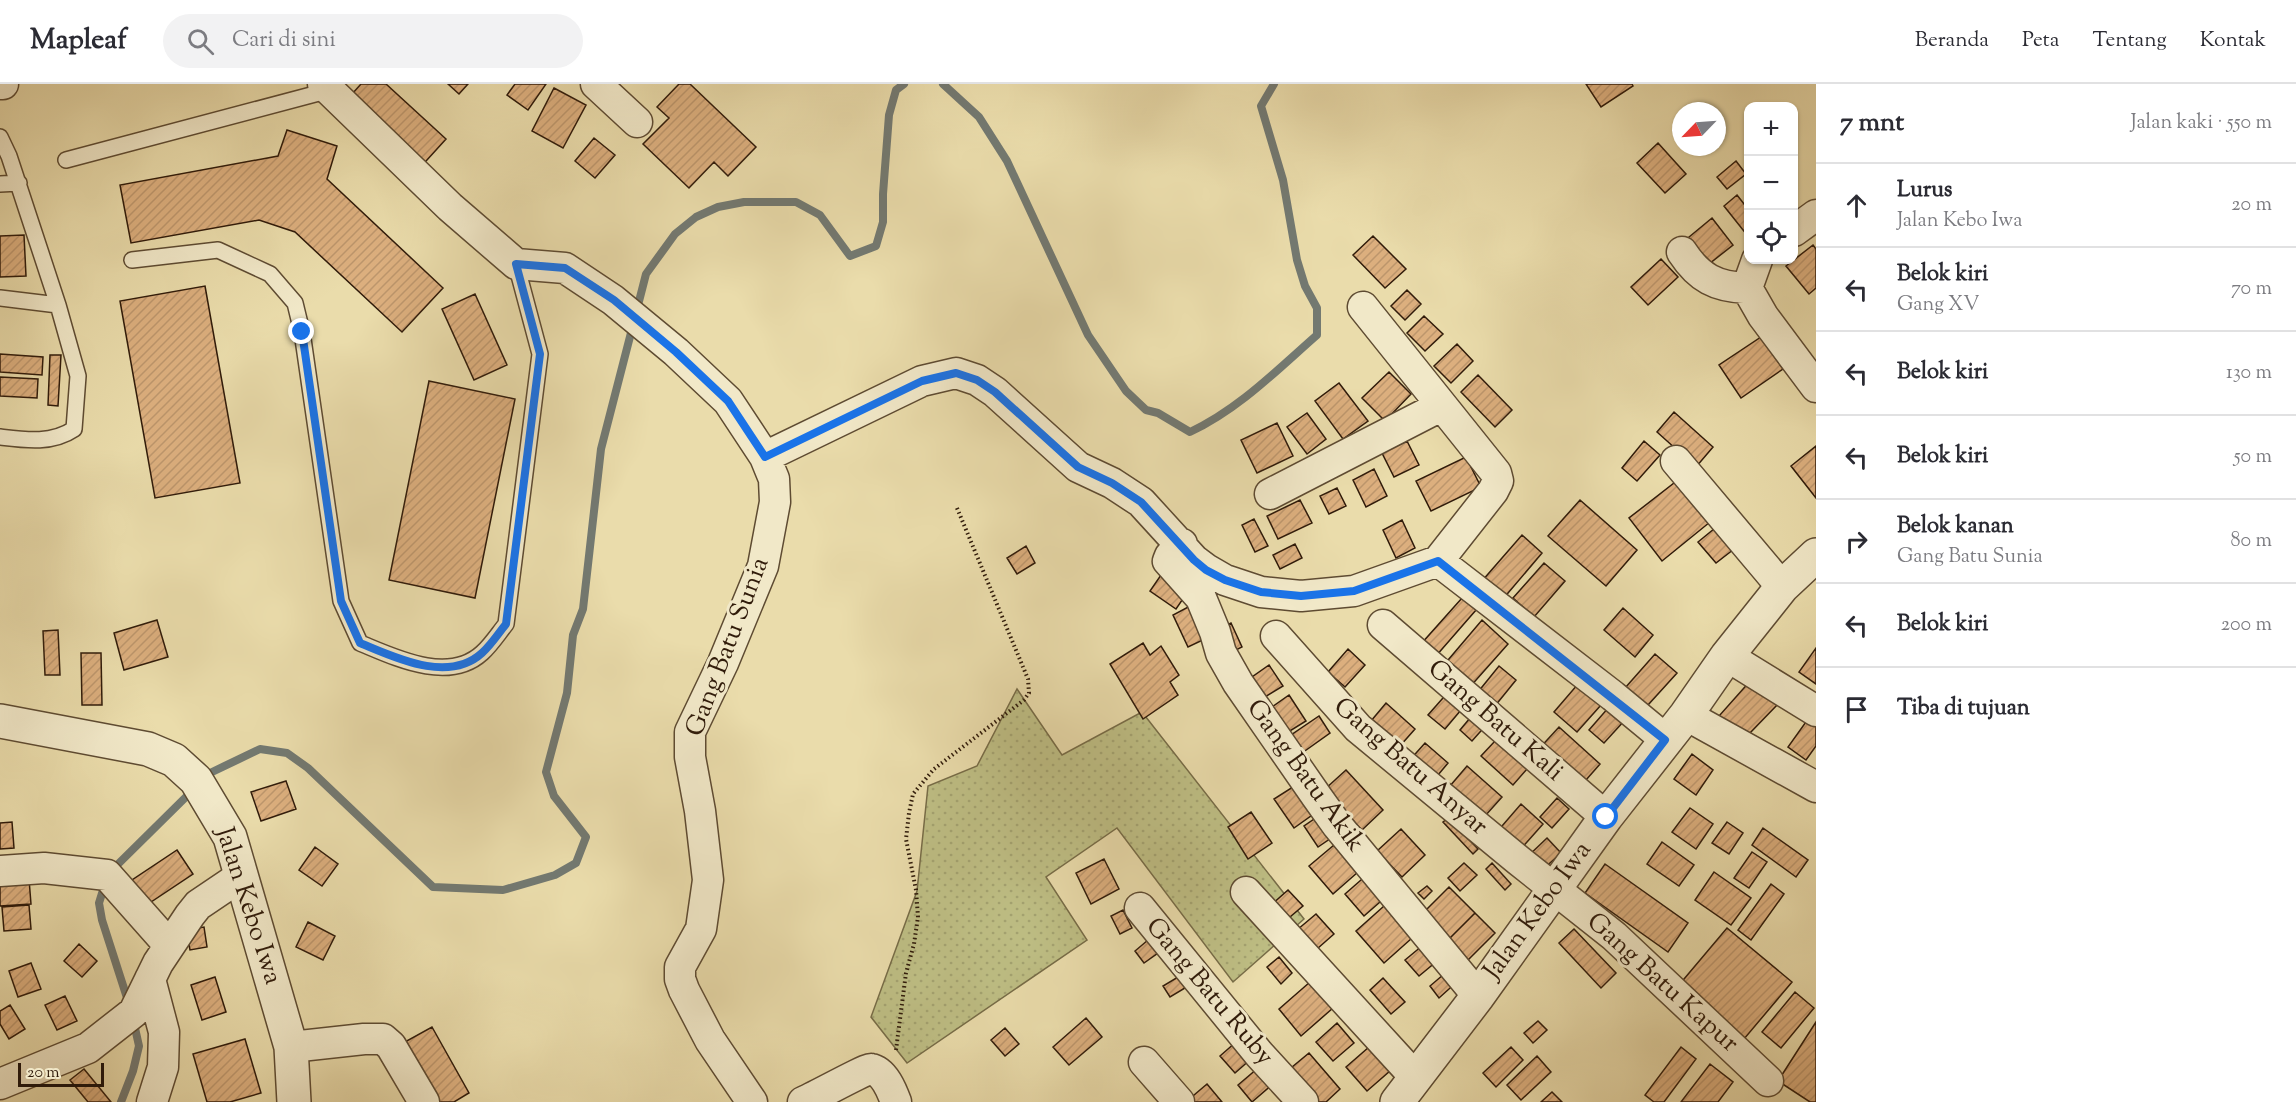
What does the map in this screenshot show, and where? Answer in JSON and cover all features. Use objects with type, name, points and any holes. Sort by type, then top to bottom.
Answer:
[{"type":"street","points":[[596,84],[637,122]]},
{"type":"street","points":[[326,87],[450,207],[516,264]]},
{"type":"street","points":[[1798,228],[1816,215]]},
{"type":"street","points":[[1682,252],[1697,272],[1716,284],[1747,288]]},
{"type":"street","name":"Gang Batu Sunia","points":[[516,264],[565,268],[614,300],[676,352],[728,401],[765,457],[774,479],[775,502],[763,566],[723,663],[690,732],[690,757],[700,811],[708,880],[701,929],[680,967],[680,979],[684,990],[710,1040],[752,1102]]},
{"type":"street","points":[[1756,264],[1747,288],[1763,316],[1816,387]]},
{"type":"street","points":[[765,457],[922,381],[956,373],[977,380],[995,392],[1078,467],[1112,483],[1141,502],[1200,565],[1225,580],[1261,592],[1301,596],[1354,591],[1438,561],[1493,491],[1498,476],[1363,307]]},
{"type":"street","points":[[1270,494],[1441,406]]},
{"type":"street","points":[[1676,461],[1782,587]]},
{"type":"street","name":"Gang Batu Akik","points":[[1182,544],[1168,561],[1201,598],[1221,653],[1238,683],[1337,825],[1478,996]]},
{"type":"street","name":"Jalan Kebo Iwa","points":[[1407,1090],[1478,996],[1606,817],[1686,715],[1727,656],[1782,587],[1816,555]]},
{"type":"street","points":[[1438,561],[1604,689],[1665,740]]},
{"type":"street","name":"Gang Batu Kali","points":[[1383,625],[1606,817]]},
{"type":"street","name":"Gang Batu Anyar","points":[[1276,636],[1358,728],[1554,888]]},
{"type":"street","points":[[1727,656],[1816,711]]},
{"type":"street","points":[[1686,715],[1816,787]]},
{"type":"street","name":"Jalan Kebo Iwa","points":[[0,721],[148,749],[174,760],[196,780],[230,837],[291,1047],[294,1102]]},
{"type":"street","points":[[0,871],[44,868],[107,874],[169,945]]},
{"type":"street","points":[[5,1073],[88,1048],[134,1012],[169,945],[198,905],[241,876]]},
{"type":"street","name":"Gang Batu Kapur","points":[[1554,888],[1647,966],[1768,1081]]},
{"type":"street","points":[[1246,892],[1407,1090]]},
{"type":"street","name":"Gang Batu Ruby","points":[[1140,908],[1258,1054],[1303,1102]]},
{"type":"street","points":[[150,979],[164,1032],[164,1067],[152,1102]]},
{"type":"street","points":[[291,1047],[383,1039],[391,1046],[424,1102]]},
{"type":"street","points":[[1144,1062],[1179,1102]]},
{"type":"street","points":[[803,1102],[832,1089],[867,1068],[879,1073],[894,1096]]},
{"type":"lane","points":[[66,160],[326,87]]},
{"type":"lane","points":[[0,137],[19,183],[78,376],[74,429],[65,435],[45,440],[0,437]]},
{"type":"lane","points":[[0,184],[19,183]]},
{"type":"lane","points":[[132,260],[218,250],[270,274],[295,303],[302,332],[341,601],[360,643],[407,663],[442,667],[463,664],[482,654],[506,624],[540,354],[516,264]]},
{"type":"lane","points":[[0,298],[58,305]]},
{"type":"path","points":[[894,1096],[906,973],[918,917],[916,890],[906,839],[914,794],[934,769],[1024,700],[1029,693],[1028,679],[957,508]]},
{"type":"green space","points":[[1017,689],[1062,755],[1142,712],[1304,919],[1233,982],[1117,828],[1046,877],[1087,940],[907,1063],[871,1017],[917,891],[928,786],[977,766]]},
{"type":"building","points":[[361,84],[386,84],[446,139],[417,171],[344,103]]},
{"type":"building","points":[[448,84],[468,84],[459,94]]},
{"type":"building","points":[[515,84],[546,84],[528,110],[507,95]]},
{"type":"building","points":[[679,84],[690,84],[756,147],[728,176],[714,162],[689,188],[643,144],[669,118],[657,107]]},
{"type":"building","points":[[1586,84],[1632,84],[1633,86],[1601,107]]},
{"type":"building","points":[[554,88],[586,105],[563,148],[532,131]]},
{"type":"building","points":[[287,130],[337,146],[327,179],[443,288],[402,332],[295,232],[259,220],[131,243],[120,185],[278,156]]},
{"type":"building","points":[[594,138],[615,155],[595,178],[575,161]]},
{"type":"building","points":[[1658,143],[1686,174],[1665,193],[1637,163]]},
{"type":"building","points":[[1736,161],[1744,171],[1744,176],[1727,189],[1717,177]]},
{"type":"building","points":[[1737,195],[1744,204],[1744,231],[1724,206]]},
{"type":"building","points":[[1712,218],[1733,245],[1704,268],[1683,242]]},
{"type":"building","points":[[24,235],[26,276],[0,277],[0,236]]},
{"type":"building","points":[[1373,236],[1406,269],[1385,288],[1353,255]]},
{"type":"building","points":[[1813,245],[1816,249],[1816,288],[1809,294],[1786,266],[1798,264],[1798,257]]},
{"type":"building","points":[[1661,259],[1678,277],[1648,305],[1631,287]]},
{"type":"building","points":[[205,286],[240,483],[155,498],[120,301]]},
{"type":"building","points":[[1407,290],[1421,304],[1405,320],[1391,306]]},
{"type":"building","points":[[475,294],[507,365],[474,380],[442,309]]},
{"type":"building","points":[[1424,316],[1443,334],[1425,351],[1407,333]]},
{"type":"building","points":[[1761,337],[1783,369],[1741,398],[1719,365]]},
{"type":"building","points":[[1457,344],[1473,361],[1451,383],[1434,366]]},
{"type":"building","points":[[0,354],[43,357],[42,375],[0,372]]},
{"type":"building","points":[[50,355],[61,355],[58,406],[48,405]]},
{"type":"building","points":[[1389,372],[1411,394],[1385,421],[1362,398]]},
{"type":"building","points":[[1478,375],[1512,410],[1495,427],[1461,392]]},
{"type":"building","points":[[0,377],[38,379],[37,398],[0,396]]},
{"type":"building","points":[[429,381],[515,399],[475,598],[389,580]]},
{"type":"building","points":[[1339,383],[1368,421],[1343,439],[1315,401]]},
{"type":"building","points":[[1674,412],[1713,447],[1696,467],[1657,432]]},
{"type":"building","points":[[1307,413],[1326,439],[1307,454],[1287,427]]},
{"type":"building","points":[[1277,423],[1293,456],[1257,473],[1241,440]]},
{"type":"building","points":[[1407,441],[1419,465],[1394,477],[1382,453]]},
{"type":"building","points":[[1644,441],[1660,455],[1637,481],[1622,468]]},
{"type":"building","points":[[1816,446],[1816,498],[1791,466]]},
{"type":"building","points":[[1466,457],[1481,487],[1431,511],[1416,481]]},
{"type":"building","points":[[1374,469],[1387,496],[1366,507],[1353,480]]},
{"type":"building","points":[[1683,476],[1715,518],[1662,561],[1629,518]]},
{"type":"building","points":[[1337,488],[1346,506],[1329,514],[1320,496]]},
{"type":"building","points":[[1300,500],[1312,523],[1278,539],[1267,516]]},
{"type":"building","points":[[1580,500],[1637,550],[1606,586],[1548,536]]},
{"type":"building","points":[[1254,519],[1268,546],[1255,552],[1242,525]]},
{"type":"building","points":[[1402,520],[1415,548],[1396,558],[1383,530]]},
{"type":"building","points":[[1720,524],[1738,546],[1716,563],[1698,542]]},
{"type":"building","points":[[1522,535],[1542,553],[1503,599],[1482,581]]},
{"type":"building","points":[[1295,544],[1302,558],[1280,569],[1273,555]]},
{"type":"building","points":[[1026,546],[1035,563],[1017,574],[1007,558]]},
{"type":"building","points":[[1544,563],[1565,581],[1534,617],[1513,598]]},
{"type":"building","points":[[1161,575],[1187,593],[1176,609],[1150,591]]},
{"type":"building","points":[[1462,598],[1476,610],[1436,656],[1421,644]]},
{"type":"building","points":[[1190,606],[1205,639],[1188,647],[1173,615]]},
{"type":"building","points":[[1623,608],[1653,635],[1635,657],[1604,630]]},
{"type":"building","points":[[157,620],[168,657],[124,670],[114,633]]},
{"type":"building","points":[[1482,620],[1508,644],[1469,688],[1443,666]]},
{"type":"building","points":[[1231,623],[1242,647],[1228,654],[1217,630]]},
{"type":"building","points":[[58,630],[60,675],[45,675],[43,631]]},
{"type":"building","points":[[1143,643],[1150,655],[1161,646],[1179,675],[1170,682],[1178,695],[1143,719],[1110,664]]},
{"type":"building","points":[[1816,648],[1816,684],[1799,672]]},
{"type":"building","points":[[1348,649],[1365,665],[1345,687],[1328,672]]},
{"type":"building","points":[[81,653],[101,653],[102,705],[82,705]]},
{"type":"building","points":[[1655,654],[1677,673],[1639,715],[1618,696]]},
{"type":"building","points":[[1269,665],[1283,686],[1265,697],[1252,677]]},
{"type":"building","points":[[1499,666],[1516,680],[1495,706],[1478,692]]},
{"type":"building","points":[[1751,680],[1778,704],[1748,735],[1719,716]]},
{"type":"building","points":[[1578,684],[1601,705],[1577,732],[1554,712]]},
{"type":"building","points":[[1450,690],[1466,704],[1445,729],[1428,715]]},
{"type":"building","points":[[1289,695],[1306,721],[1285,734],[1269,709]]},
{"type":"building","points":[[1386,703],[1415,729],[1400,746],[1371,721]]},
{"type":"building","points":[[1609,707],[1624,721],[1604,743],[1589,730]]},
{"type":"building","points":[[1475,712],[1488,723],[1472,741],[1460,730]]},
{"type":"building","points":[[1319,716],[1330,733],[1302,753],[1291,735]]},
{"type":"building","points":[[1808,719],[1816,725],[1816,746],[1806,760],[1788,747]]},
{"type":"building","points":[[1559,727],[1600,764],[1579,788],[1537,751]]},
{"type":"building","points":[[1495,741],[1527,769],[1513,785],[1481,756]]},
{"type":"building","points":[[1425,743],[1448,763],[1433,781],[1409,761]]},
{"type":"building","points":[[1692,754],[1713,770],[1696,795],[1674,779]]},
{"type":"building","points":[[1467,766],[1502,797],[1485,816],[1450,786]]},
{"type":"building","points":[[1346,770],[1383,810],[1362,830],[1324,790]]},
{"type":"building","points":[[286,781],[296,809],[261,821],[251,792]]},
{"type":"building","points":[[1296,785],[1315,813],[1294,828],[1274,799]]},
{"type":"building","points":[[1557,798],[1569,809],[1552,828],[1540,817]]},
{"type":"building","points":[[1521,804],[1543,824],[1518,852],[1496,833]]},
{"type":"building","points":[[1690,808],[1713,824],[1696,849],[1672,832]]},
{"type":"building","points":[[1251,812],[1272,843],[1248,859],[1228,827]]},
{"type":"building","points":[[1323,813],[1337,834],[1318,847],[1304,826]]},
{"type":"building","points":[[1448,818],[1478,849],[1473,854],[1443,822]]},
{"type":"building","points":[[12,822],[14,848],[0,849],[0,823]]},
{"type":"building","points":[[1727,822],[1743,833],[1729,854],[1712,843]]},
{"type":"building","points":[[1763,828],[1808,860],[1796,877],[1752,845]]},
{"type":"building","points":[[1401,829],[1425,855],[1402,877],[1377,851]]},
{"type":"building","points":[[1547,838],[1561,853],[1540,872],[1526,858]]},
{"type":"building","points":[[1662,842],[1694,865],[1679,886],[1647,864]]},
{"type":"building","points":[[1334,845],[1358,872],[1333,894],[1309,866]]},
{"type":"building","points":[[315,847],[338,864],[322,886],[299,870]]},
{"type":"building","points":[[177,850],[193,874],[142,908],[126,884]]},
{"type":"building","points":[[1752,852],[1767,862],[1749,888],[1734,878]]},
{"type":"building","points":[[1104,859],[1119,889],[1091,904],[1076,873]]},
{"type":"building","points":[[1464,863],[1477,875],[1460,891],[1448,878]]},
{"type":"building","points":[[1492,863],[1511,884],[1505,890],[1486,869]]},
{"type":"building","points":[[1605,864],[1688,923],[1668,952],[1585,893]]},
{"type":"building","points":[[1714,872],[1751,898],[1731,925],[1695,900]]},
{"type":"building","points":[[1369,873],[1388,895],[1364,916],[1345,894]]},
{"type":"building","points":[[29,879],[31,904],[0,906],[0,881]]},
{"type":"building","points":[[1771,884],[1784,894],[1751,940],[1738,930]]},
{"type":"building","points":[[1427,886],[1432,891],[1424,899],[1418,893]]},
{"type":"building","points":[[1449,887],[1475,913],[1444,944],[1418,918]]},
{"type":"building","points":[[1288,890],[1303,906],[1284,922],[1270,906]]},
{"type":"building","points":[[1393,898],[1421,930],[1384,963],[1356,931]]},
{"type":"building","points":[[29,905],[31,929],[4,931],[2,907]]},
{"type":"building","points":[[1123,910],[1132,928],[1120,934],[1111,916]]},
{"type":"building","points":[[1475,913],[1495,933],[1464,964],[1444,944]]},
{"type":"building","points":[[1316,914],[1334,934],[1309,956],[1291,935]]},
{"type":"building","points":[[308,922],[335,936],[323,960],[296,947]]},
{"type":"building","points":[[204,927],[207,947],[190,950],[186,930]]},
{"type":"building","points":[[1727,928],[1792,982],[1744,1039],[1679,985]]},
{"type":"building","points":[[1574,929],[1616,973],[1601,988],[1559,943]]},
{"type":"building","points":[[1148,940],[1158,953],[1144,963],[1135,951]]},
{"type":"building","points":[[1428,941],[1442,957],[1419,976],[1405,960]]},
{"type":"building","points":[[79,944],[97,961],[82,977],[64,961]]},
{"type":"building","points":[[1279,957],[1292,973],[1281,984],[1267,967]]},
{"type":"building","points":[[31,963],[41,989],[18,997],[9,971]]},
{"type":"building","points":[[1450,969],[1459,980],[1439,998],[1430,986]]},
{"type":"building","points":[[215,977],[226,1012],[202,1020],[191,985]]},
{"type":"building","points":[[1178,977],[1185,988],[1170,997],[1163,986]]},
{"type":"building","points":[[1383,978],[1405,1002],[1391,1014],[1370,990]]},
{"type":"building","points":[[1310,982],[1333,1008],[1301,1036],[1279,1009]]},
{"type":"building","points":[[1795,992],[1814,1008],[1781,1048],[1762,1032]]},
{"type":"building","points":[[65,996],[77,1021],[57,1030],[45,1005]]},
{"type":"building","points":[[10,1005],[25,1029],[9,1039],[0,1024],[0,1011]]},
{"type":"building","points":[[1086,1018],[1102,1037],[1069,1065],[1053,1047]]},
{"type":"building","points":[[1538,1021],[1547,1030],[1533,1043],[1524,1033]]},
{"type":"building","points":[[1816,1022],[1816,1102],[1810,1102],[1778,1081]]},
{"type":"building","points":[[1337,1023],[1354,1043],[1333,1061],[1316,1042]]},
{"type":"building","points":[[432,1027],[469,1093],[454,1102],[436,1102],[403,1043]]},
{"type":"building","points":[[1005,1028],[1019,1044],[1005,1056],[991,1040]]},
{"type":"building","points":[[245,1039],[261,1093],[230,1102],[207,1102],[193,1054]]},
{"type":"building","points":[[1236,1042],[1251,1059],[1235,1073],[1220,1056]]},
{"type":"building","points":[[1369,1047],[1390,1071],[1367,1091],[1346,1067]]},
{"type":"building","points":[[1511,1047],[1523,1060],[1496,1087],[1483,1073]]},
{"type":"building","points":[[1681,1047],[1696,1059],[1664,1102],[1654,1102],[1645,1095]]},
{"type":"building","points":[[1309,1053],[1340,1089],[1326,1102],[1312,1102],[1286,1072]]},
{"type":"building","points":[[1537,1056],[1551,1072],[1521,1100],[1507,1085]]},
{"type":"building","points":[[1710,1064],[1733,1082],[1718,1102],[1681,1102]]},
{"type":"building","points":[[1258,1068],[1273,1084],[1252,1102],[1238,1085]]},
{"type":"building","points":[[84,1069],[111,1102],[88,1102],[70,1080]]},
{"type":"building","points":[[1207,1084],[1222,1102],[1187,1101]]},
{"type":"building","points":[[1552,1092],[1562,1102],[1541,1102]]},
{"type":"waterway","points":[[636,313],[646,274],[675,234],[696,217],[718,207],[744,202],[796,202],[820,215],[850,256],[876,246],[883,222],[889,115],[896,90],[904,84]]},
{"type":"waterway","points":[[943,84],[979,117],[1007,161],[1088,335],[1126,391],[1146,410],[1158,413],[1190,432],[1208,423],[1241,400],[1317,335],[1317,308],[1305,286],[1297,260],[1283,180],[1261,106],[1274,84]]},
{"type":"waterway","points":[[203,780],[210,773],[260,749],[287,753],[308,768],[433,887],[503,890],[555,875],[576,863],[586,837],[554,796],[546,772],[567,693],[573,635],[583,609],[601,449],[633,325]]},
{"type":"waterway","points":[[129,1004],[102,920],[99,903],[108,874],[194,789]]},
{"type":"waterway","points":[[121,1102],[133,1071],[139,1046],[133,1019]]},
{"type":"route","points":[[302,332],[341,601],[360,643],[407,663],[442,667],[463,664],[482,654],[506,624],[540,354],[516,264],[565,268],[614,300],[676,352],[728,401],[765,457],[922,381],[956,373],[977,380],[995,392],[1078,467],[1112,483],[1141,502],[1182,544],[1194,560],[1206,570],[1225,580],[1261,592],[1301,596],[1354,591],[1438,561],[1613,696],[1665,740],[1606,817]]}]
